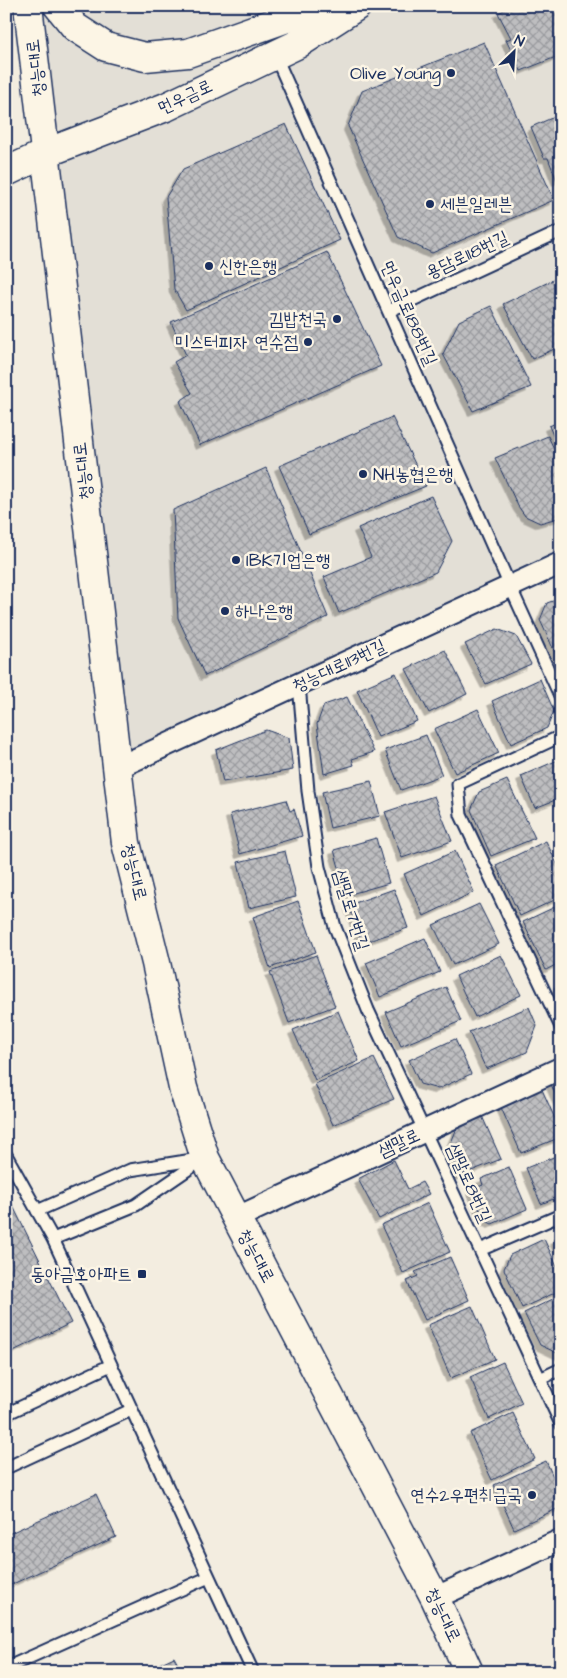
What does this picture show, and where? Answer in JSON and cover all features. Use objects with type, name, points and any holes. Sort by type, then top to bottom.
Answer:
[{"type":"main road","name":"청능대로","points":[[28,6],[126,843],[156,963],[183,1088],[205,1158],[435,1598],[469,1672]]},
{"type":"main road","points":[[58,6],[75,27],[106,47],[145,57],[188,53],[321,6]]},
{"type":"main road","name":"먼우금로","points":[[6,172],[46,154],[166,107],[298,44],[357,6]]},
{"type":"street","name":"청능대로113번길","points":[[117,768],[561,563]]},
{"type":"street","name":"샘말로","points":[[236,1218],[561,1068]]},
{"type":"street","points":[[435,1598],[561,1540]]},
{"type":"lane","name":"먼우금로188번길","points":[[275,55],[561,698]]},
{"type":"lane","name":"용담로118번길","points":[[389,311],[561,231]]},
{"type":"lane","name":"샘말로7번길","points":[[299,684],[308,791],[319,867],[335,927],[368,1010],[426,1131]]},
{"type":"lane","points":[[561,736],[458,784],[461,815],[561,1027]]},
{"type":"lane","name":"샘말로8번길","points":[[426,1131],[561,1424]]},
{"type":"lane","points":[[6,1154],[52,1239],[253,1672]]},
{"type":"lane","points":[[37,1211],[130,1170],[205,1158]]},
{"type":"lane","points":[[52,1239],[136,1205],[205,1158]]},
{"type":"lane","name":"샘말로8번길","points":[[480,1250],[561,1215]]},
{"type":"lane","points":[[6,1414],[111,1365]]},
{"type":"lane","points":[[540,1379],[561,1369]]},
{"type":"lane","points":[[6,1468],[132,1410]]},
{"type":"lane","points":[[6,1668],[209,1577]]},
{"type":"shaded area","points":[[27,6],[561,6],[561,566],[117,768]]},
{"type":"building","points":[[512,6],[561,6],[561,55],[521,71],[506,40],[511,38],[498,13]]},
{"type":"building","points":[[484,42],[554,200],[432,253],[398,237],[348,126],[362,91]]},
{"type":"building","points":[[561,114],[561,179],[557,181],[548,158],[544,158],[531,127]]},
{"type":"building","points":[[286,124],[340,240],[186,310],[174,289],[166,197],[183,169]]},
{"type":"building","points":[[327,252],[381,366],[200,445],[180,401],[192,393],[174,362],[186,355],[171,322]]},
{"type":"building","points":[[561,276],[561,346],[532,359],[503,304]]},
{"type":"building","points":[[491,306],[531,387],[473,411],[443,354],[459,321]]},
{"type":"building","points":[[392,417],[426,486],[309,534],[279,466]]},
{"type":"building","points":[[561,421],[561,454],[549,426]]},
{"type":"building","points":[[548,436],[561,464],[561,517],[540,523],[525,516],[518,506],[495,458]]},
{"type":"building","points":[[266,468],[328,617],[205,676],[178,618],[173,510]]},
{"type":"building","points":[[431,496],[452,541],[436,572],[339,613],[324,577],[371,557],[358,528]]},
{"type":"building","points":[[561,598],[561,656],[557,657],[540,620],[547,603]]},
{"type":"building","points":[[497,629],[516,636],[531,664],[486,684],[465,644]]},
{"type":"building","points":[[445,650],[467,694],[429,713],[406,669]]},
{"type":"building","points":[[396,673],[417,721],[378,737],[357,690]]},
{"type":"building","points":[[540,679],[554,711],[547,728],[511,744],[492,701]]},
{"type":"building","points":[[347,697],[374,752],[352,759],[354,765],[324,774],[317,724],[324,705]]},
{"type":"building","points":[[478,709],[499,753],[455,773],[434,729]]},
{"type":"building","points":[[266,730],[289,738],[293,770],[223,782],[216,750]]},
{"type":"building","points":[[426,735],[442,775],[401,790],[385,750]]},
{"type":"building","points":[[558,760],[561,761],[561,804],[558,799],[535,808],[521,776]]},
{"type":"building","points":[[507,780],[535,838],[491,856],[471,810],[479,792]]},
{"type":"building","points":[[371,781],[380,816],[330,828],[322,792]]},
{"type":"building","points":[[434,796],[452,841],[402,858],[385,812]]},
{"type":"building","points":[[286,800],[290,811],[294,809],[302,836],[240,854],[230,814]]},
{"type":"building","points":[[376,838],[389,883],[347,895],[334,850]]},
{"type":"building","points":[[546,841],[561,872],[561,897],[520,916],[496,865]]},
{"type":"building","points":[[285,851],[296,897],[249,908],[238,862]]},
{"type":"building","points":[[455,851],[474,892],[424,916],[404,874]]},
{"type":"building","points":[[394,889],[408,928],[362,943],[349,905]]},
{"type":"building","points":[[298,901],[316,952],[270,968],[253,917]]},
{"type":"building","points":[[479,904],[499,944],[453,965],[433,925]]},
{"type":"building","points":[[561,904],[561,962],[546,970],[523,922]]},
{"type":"building","points":[[425,938],[440,972],[380,997],[366,963]]},
{"type":"building","points":[[316,955],[335,1006],[289,1023],[270,972]]},
{"type":"building","points":[[501,955],[521,995],[475,1017],[456,976]]},
{"type":"building","points":[[561,985],[561,1001],[554,988]]},
{"type":"building","points":[[446,987],[461,1021],[401,1046],[386,1012]]},
{"type":"building","points":[[529,1007],[537,1026],[527,1052],[486,1069],[469,1032]]},
{"type":"building","points":[[338,1011],[359,1061],[315,1080],[293,1030]]},
{"type":"building","points":[[455,1039],[471,1074],[438,1089],[420,1084],[409,1060]]},
{"type":"building","points":[[374,1058],[394,1099],[333,1125],[315,1084]]},
{"type":"building","points":[[561,1078],[561,1107],[550,1082]]},
{"type":"building","points":[[540,1085],[561,1132],[561,1137],[521,1153],[499,1103]]},
{"type":"building","points":[[482,1116],[501,1159],[459,1176],[448,1150],[457,1128]]},
{"type":"building","points":[[561,1154],[561,1196],[541,1204],[526,1168]]},
{"type":"building","points":[[394,1160],[408,1189],[422,1182],[429,1194],[379,1219],[358,1179]]},
{"type":"building","points":[[509,1167],[527,1209],[492,1224],[484,1220],[471,1190],[483,1185],[481,1179]]},
{"type":"building","points":[[6,1192],[71,1323],[7,1354],[6,1352]]},
{"type":"building","points":[[428,1203],[450,1252],[403,1273],[381,1225]]},
{"type":"building","points":[[561,1237],[561,1254],[554,1240]]},
{"type":"building","points":[[544,1239],[561,1275],[561,1290],[522,1308],[504,1269],[510,1255]]},
{"type":"building","points":[[450,1257],[469,1300],[425,1320],[407,1281],[418,1276],[415,1272]]},
{"type":"building","points":[[561,1295],[561,1355],[540,1345],[524,1313]]},
{"type":"building","points":[[472,1306],[495,1359],[451,1378],[428,1325]]},
{"type":"building","points":[[503,1362],[522,1403],[489,1419],[470,1377]]},
{"type":"building","points":[[513,1413],[535,1459],[492,1480],[470,1433]]},
{"type":"building","points":[[546,1461],[561,1494],[561,1507],[514,1529],[494,1485]]},
{"type":"building","points":[[96,1494],[116,1537],[6,1587],[6,1535]]},
{"type":"building","points":[[174,1657],[182,1672],[142,1672]]},
{"type":"place","name":"Olive Young","points":[[451,73]]},
{"type":"place","name":"세븐일레븐","points":[[430,204]]},
{"type":"place","name":"신한은행","points":[[209,266]]},
{"type":"place","name":"김밥천국","points":[[337,319]]},
{"type":"place","name":"미스터피자 연수점","points":[[308,342]]},
{"type":"place","name":"NH농협은행","points":[[363,474]]},
{"type":"place","name":"IBK기업은행","points":[[236,560]]},
{"type":"place","name":"하나은행","points":[[225,611]]},
{"type":"place","name":"동아금호아파트","points":[[142,1274]]},
{"type":"place","name":"연수2우편취급국","points":[[532,1495]]}]
